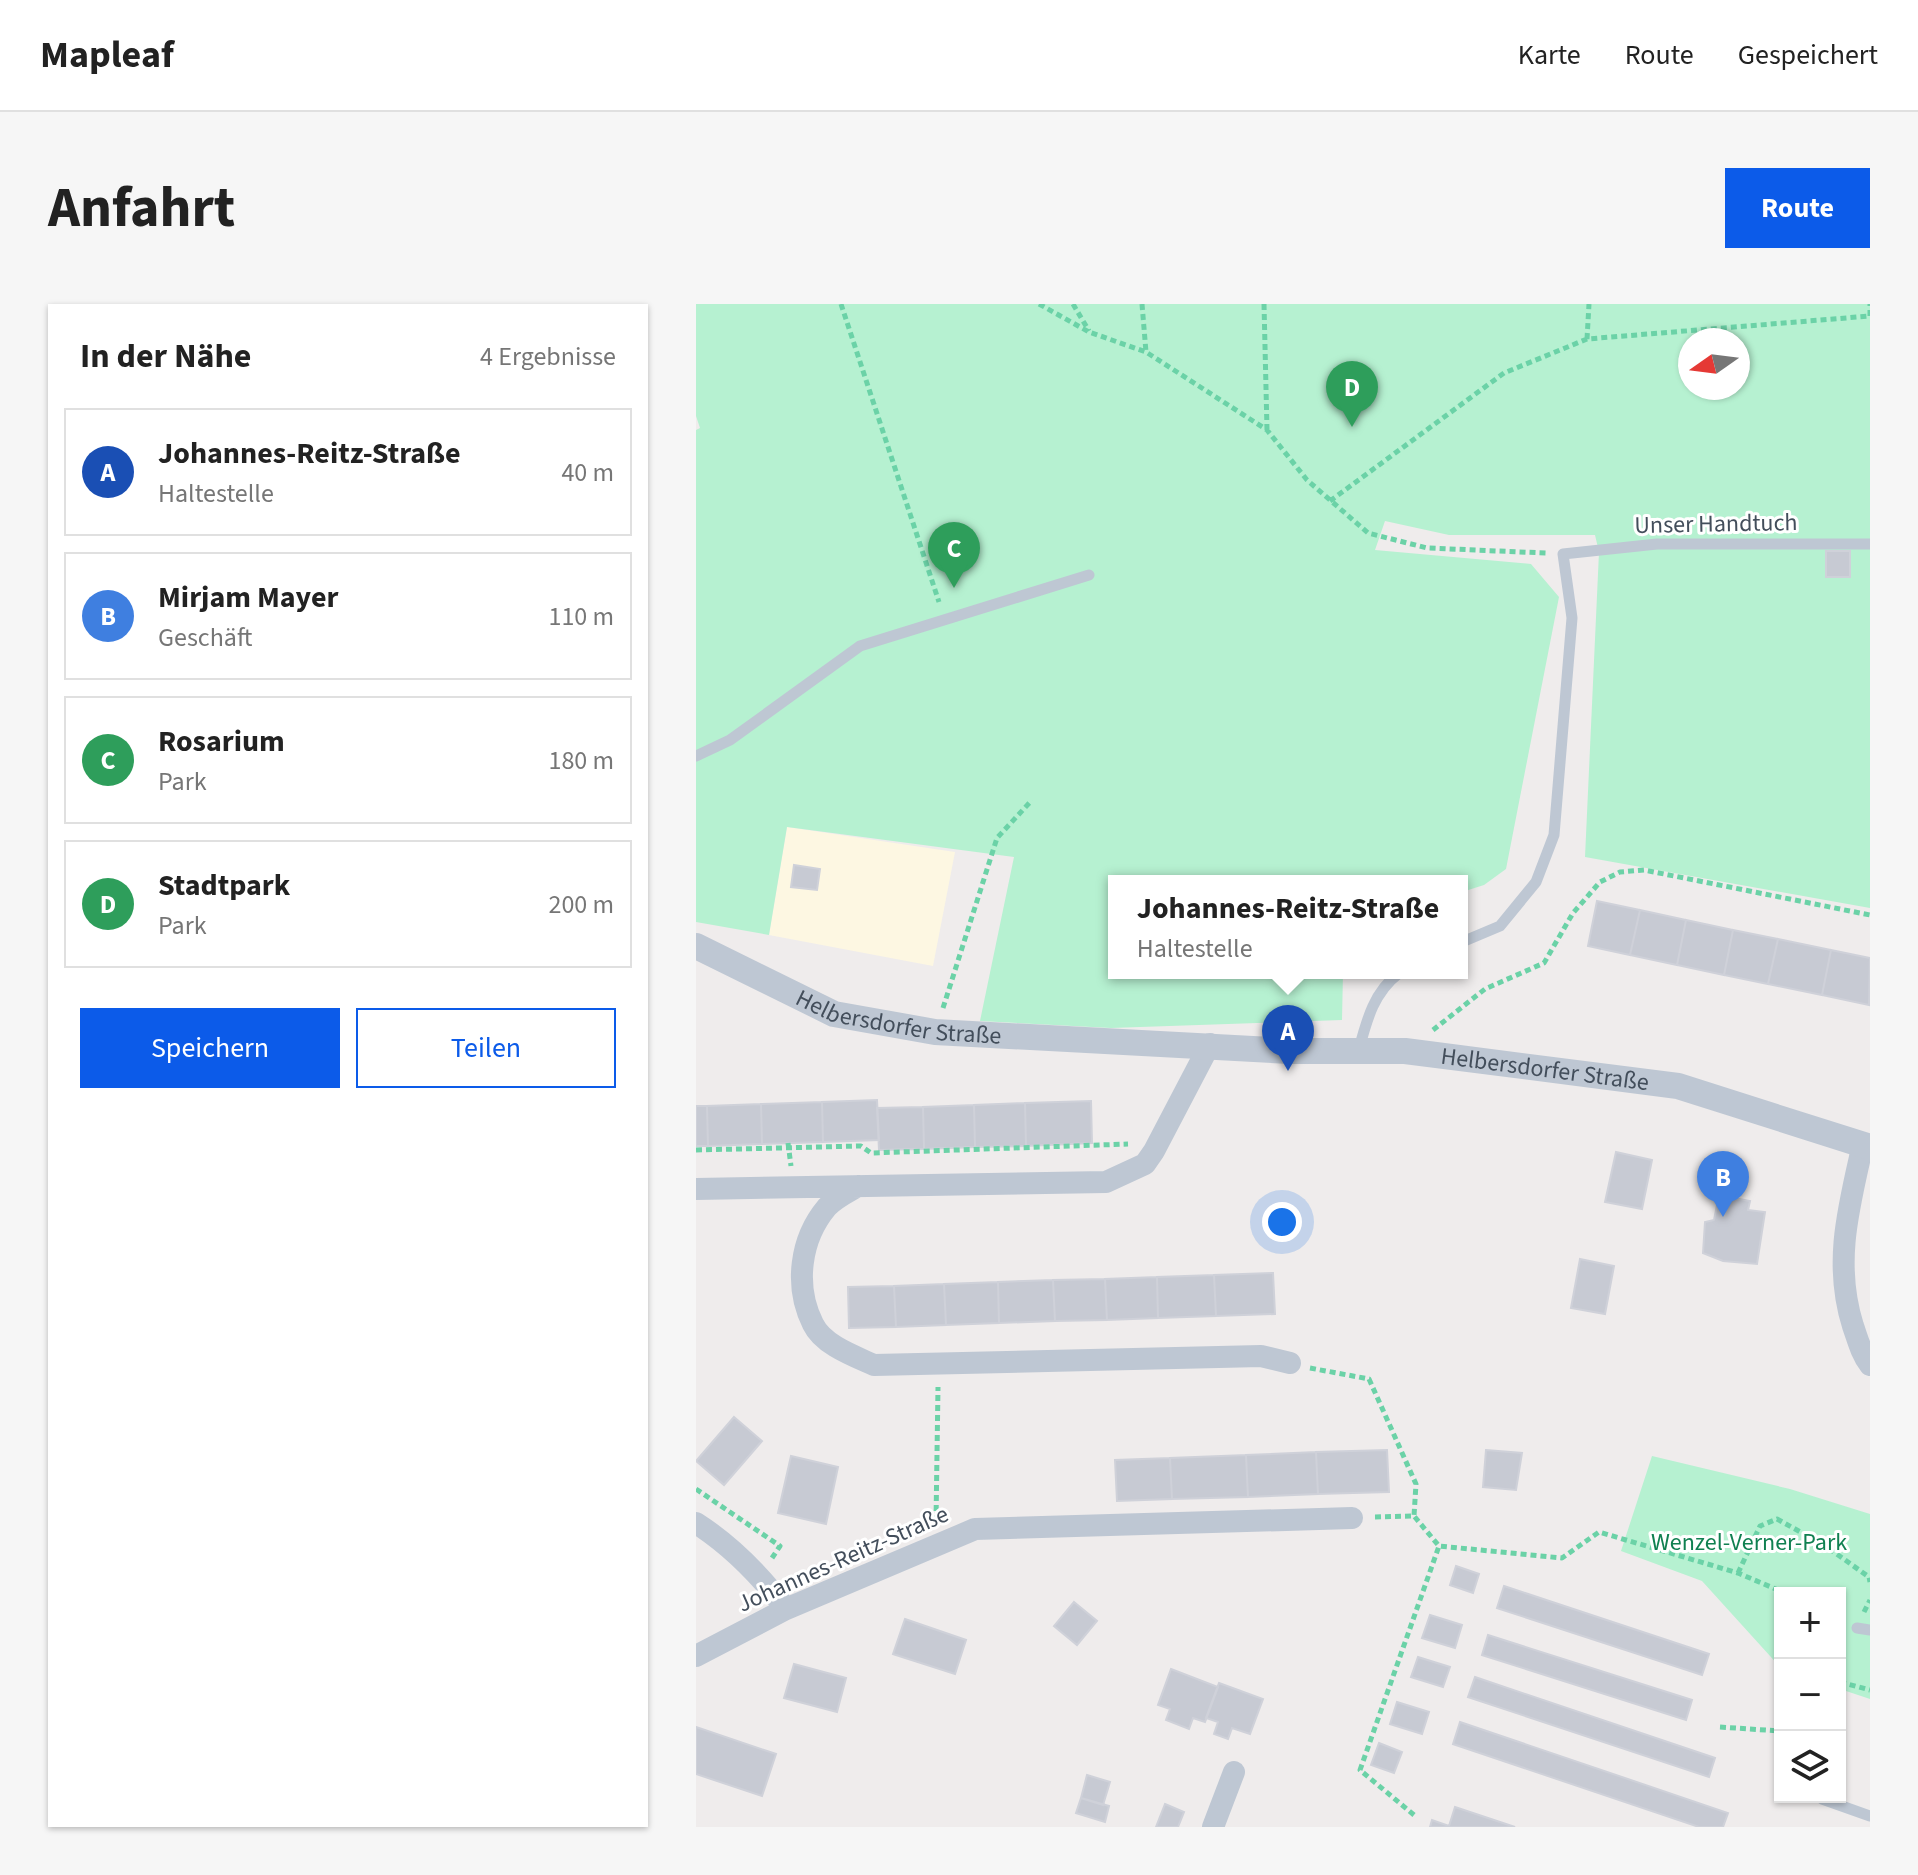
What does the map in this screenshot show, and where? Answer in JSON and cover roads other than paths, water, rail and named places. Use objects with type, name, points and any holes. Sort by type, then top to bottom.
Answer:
[{"type":"street","name":"Helbersdorfer Straße","points":[[696,946],[834,1014],[935,1032],[1210,1044],[1289,1051],[1405,1051],[1678,1086],[1866,1145]]},
{"type":"street","points":[[696,1189],[1106,1182],[1145,1164],[1210,1044]]},
{"type":"street","points":[[1866,1145],[1841,1261],[1847,1305],[1863,1356],[1870,1365]]},
{"type":"street","points":[[858,1186],[828,1205],[805,1242],[802,1280],[813,1326],[838,1348],[874,1365],[1261,1356],[1290,1363]]},
{"type":"street","name":"Johannes-Reitz-Straße","points":[[696,1656],[786,1609],[975,1529],[1352,1518]]},
{"type":"street","points":[[696,1523],[717,1536],[760,1575],[786,1609]]},
{"type":"street","points":[[1213,1827],[1234,1772]]},
{"type":"lane","name":"Unser Handtuch","points":[[1468,939],[1500,926],[1536,882],[1554,835],[1572,618],[1563,554],[1657,544],[1870,544]]},
{"type":"lane","points":[[696,756],[730,740],[860,646],[1089,575]]},
{"type":"lane","points":[[1359,1049],[1367,1018],[1383,985],[1391,979]]},
{"type":"lane","points":[[1857,1628],[1870,1630]]},
{"type":"lane","points":[[1833,1803],[1870,1816]]},
{"type":"place","name":"Stadtpark","points":[[1352,427]]},
{"type":"place","name":"Rosarium","points":[[954,588]]},
{"type":"place","name":"Johannes-Reitz-Straße","points":[[1288,1071]]},
{"type":"place","name":"Mirjam Mayer","points":[[1723,1217]]},
{"type":"park label","name":"Wenzel-Verner-Park","points":[[1749,1542]]}]
